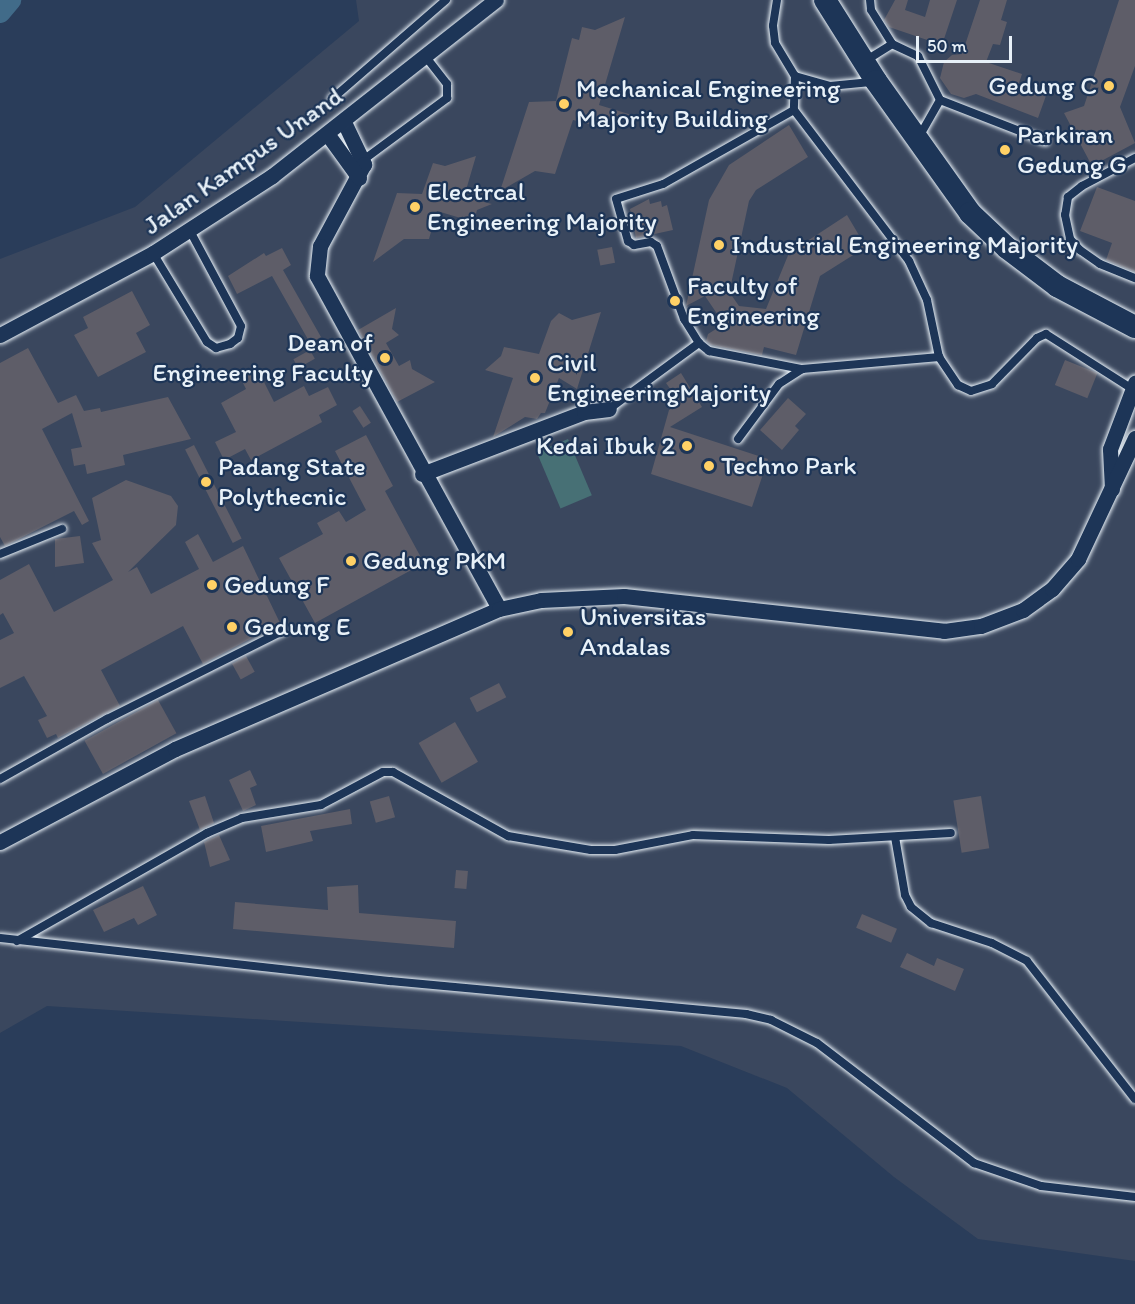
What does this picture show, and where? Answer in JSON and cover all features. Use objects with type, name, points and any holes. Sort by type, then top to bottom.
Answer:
[{"type":"street","name":"Jalan Kampus Unand","points":[[0,335],[190,231],[328,135],[427,58],[496,0]]},
{"type":"street","points":[[825,0],[954,195],[1007,248],[1058,286],[1135,327]]},
{"type":"street","points":[[344,122],[359,168],[320,246],[317,276],[422,474],[499,609]]},
{"type":"street","points":[[328,135],[359,168]]},
{"type":"street","points":[[1112,492],[1110,449],[1134,388]]},
{"type":"street","points":[[422,474],[584,412],[609,409]]},
{"type":"street","points":[[0,842],[175,749],[499,609],[541,600],[624,596],[944,631],[981,626],[1023,610],[1052,588],[1078,560],[1112,492],[1135,438]]},
{"type":"lane","points":[[332,99],[446,0]]},
{"type":"lane","points":[[777,0],[772,26],[775,43],[795,76],[794,110],[909,261],[927,300],[939,357],[958,385],[971,391],[979,389],[1006,373],[1037,338],[1046,334],[1134,388]]},
{"type":"lane","points":[[870,0],[871,10],[892,44],[918,56],[940,100],[1045,141]]},
{"type":"lane","points":[[795,76],[830,86],[870,71],[892,44]]},
{"type":"lane","points":[[359,168],[447,98],[447,84],[427,58]]},
{"type":"lane","points":[[918,138],[936,112],[940,100]]},
{"type":"lane","points":[[794,110],[663,184],[616,199],[630,243],[651,242],[659,249],[684,319],[699,343],[716,354],[802,369],[939,357]]},
{"type":"lane","points":[[1135,158],[1082,186],[1068,197],[1065,215],[1070,239],[1080,250],[1100,264],[1135,278]]},
{"type":"lane","points":[[153,253],[207,342],[216,348],[230,344],[238,338],[241,326],[190,231]]},
{"type":"lane","points":[[609,409],[699,343]]},
{"type":"lane","points":[[738,439],[779,384],[802,369]]},
{"type":"lane","points":[[0,554],[62,529]]},
{"type":"lane","points":[[0,779],[107,719],[283,631]]},
{"type":"lane","points":[[17,941],[207,833],[242,819],[321,805],[383,772],[393,772],[508,836],[591,850],[615,850],[693,835],[821,840],[951,833]]},
{"type":"lane","points":[[895,837],[905,896],[911,907],[931,923],[992,943],[1026,961],[1135,1099]]},
{"type":"lane","points":[[0,938],[746,1014],[771,1020],[817,1043],[974,1163],[1041,1186],[1135,1197]]},
{"type":"shaded area","name":"Universitas Andalas","points":[[356,0],[1135,0],[1135,1261],[978,1239],[894,1177],[787,1088],[681,1046],[47,1006],[0,1033],[0,259],[135,207],[359,21]]},
{"type":"green space","points":[[568,439],[592,495],[561,508],[537,452]]},
{"type":"building","points":[[895,0],[908,0],[905,10],[925,17],[930,0],[957,0],[942,45],[889,27],[884,20]]},
{"type":"building","points":[[980,0],[1007,0],[1001,20],[1007,22],[1000,45],[993,44],[986,62],[1022,74],[1019,83],[1047,93],[1038,118],[976,94],[964,98],[951,94],[940,78],[944,62],[952,55],[962,54]]},
{"type":"building","name":"Gedung C","points":[[1119,0],[1135,0],[1135,66],[1120,107],[1135,143],[1092,166],[1064,113],[1084,106]]},
{"type":"building","name":"Mechanical Engineering Majority Building","points":[[625,17],[599,105],[632,115],[613,122],[611,130],[573,120],[555,174],[535,171],[500,191],[529,102],[556,101],[572,38],[579,40],[582,27],[595,30]]},
{"type":"building","points":[[789,125],[808,157],[756,190],[749,201],[730,289],[732,296],[739,306],[766,309],[789,253],[847,215],[866,247],[820,276],[796,355],[764,347],[762,355],[711,345],[706,341],[708,334],[724,324],[705,296],[686,306],[709,200],[729,165]]},
{"type":"building","name":"Electrcal Engineering Majority","points":[[476,156],[464,197],[492,204],[477,210],[474,222],[437,211],[429,239],[404,239],[373,262],[397,193],[422,194],[433,163],[445,166]]},
{"type":"building","points":[[1097,187],[1135,201],[1135,272],[1106,260],[1112,243],[1080,231]]},
{"type":"building","points":[[649,199],[650,204],[661,201],[662,207],[667,205],[673,230],[636,238],[630,209]]},
{"type":"building","points":[[612,247],[615,263],[600,266],[597,250]]},
{"type":"building","points":[[282,248],[291,265],[283,270],[321,337],[310,343],[272,276],[237,294],[228,276],[264,253],[266,256]]},
{"type":"building","points":[[132,291],[150,325],[136,333],[146,352],[98,377],[74,335],[88,328],[83,317]]},
{"type":"building","name":"Dean of Engineering Faculty","points":[[396,308],[392,329],[399,335],[386,343],[399,366],[410,360],[412,369],[435,382],[397,402],[358,330]]},
{"type":"building","name":"Civil EngineeringMajority","points":[[601,312],[577,389],[559,378],[545,413],[541,413],[537,419],[525,417],[493,437],[513,378],[485,370],[501,356],[504,347],[539,354],[551,321],[559,313],[572,320]]},
{"type":"building","points":[[28,348],[58,403],[76,395],[84,411],[100,408],[101,412],[168,397],[191,439],[123,455],[125,465],[87,474],[85,464],[74,466],[71,449],[82,447],[72,413],[42,429],[89,521],[82,525],[74,511],[5,546],[0,537],[0,363]]},
{"type":"building","points":[[310,350],[315,359],[298,368],[293,359]]},
{"type":"building","points":[[1065,360],[1097,373],[1087,398],[1055,385]]},
{"type":"building","points":[[258,370],[274,402],[304,386],[309,396],[328,387],[337,405],[319,415],[322,422],[251,460],[245,449],[224,460],[215,442],[236,432],[221,403],[246,389],[241,379]]},
{"type":"building","name":"Techno Park","points":[[681,373],[702,407],[670,427],[768,459],[752,507],[651,474],[669,410],[680,403],[666,383]]},
{"type":"building","points":[[788,398],[806,414],[795,426],[799,430],[782,450],[760,430]]},
{"type":"building","points":[[360,406],[371,423],[363,428],[352,411]]},
{"type":"building","name":"Gedung PKM","points":[[366,435],[393,486],[385,491],[424,563],[315,623],[279,558],[323,534],[317,523],[339,511],[346,522],[366,510],[335,451]]},
{"type":"building","points":[[194,445],[242,539],[233,543],[185,450]]},
{"type":"building","points":[[126,480],[171,496],[178,506],[176,525],[128,572],[137,567],[151,594],[199,569],[185,542],[198,534],[213,562],[243,546],[280,623],[203,664],[183,626],[101,670],[120,706],[58,738],[56,734],[47,738],[38,720],[47,716],[24,676],[0,688],[0,640],[14,633],[3,613],[0,615],[0,580],[29,564],[54,612],[113,580],[92,543],[101,540],[92,498]]},
{"type":"building","points":[[80,536],[84,563],[55,567],[55,539]]},
{"type":"building","points":[[246,656],[255,672],[241,680],[232,664]]},
{"type":"building","points":[[499,683],[506,697],[477,712],[470,698]]},
{"type":"building","points":[[158,700],[176,733],[103,774],[85,741]]},
{"type":"building","points":[[455,722],[478,762],[442,783],[419,743]]},
{"type":"building","points":[[250,770],[257,785],[250,788],[256,805],[243,811],[229,780]]},
{"type":"building","points":[[205,796],[214,823],[200,830],[189,801]]},
{"type":"building","points":[[389,796],[395,817],[376,823],[370,802]]},
{"type":"building","points":[[981,796],[989,848],[962,853],[953,800]]},
{"type":"building","points":[[350,809],[352,824],[310,831],[313,841],[266,852],[261,826]]},
{"type":"building","points":[[219,835],[230,860],[210,867],[204,842]]},
{"type":"building","points":[[456,870],[468,871],[466,889],[454,888]]},
{"type":"building","points":[[358,885],[359,913],[456,921],[454,948],[233,929],[235,902],[328,910],[327,887]]},
{"type":"building","points":[[143,886],[157,915],[138,925],[134,918],[104,932],[93,910]]},
{"type":"building","points":[[862,914],[897,929],[891,943],[856,928]]},
{"type":"building","points":[[907,953],[934,966],[937,958],[964,969],[955,991],[900,967]]},
{"type":"waterway","points":[[0,12],[10,0]]},
{"type":"place","name":"Gedung C","points":[[1109,86]]},
{"type":"place","name":"Mechanical Engineering Majority Building","points":[[564,104]]},
{"type":"place","name":"Parkiran Gedung G","points":[[1005,150]]},
{"type":"place","name":"Electrcal Engineering Majority","points":[[415,207]]},
{"type":"place","name":"Industrial Engineering Majority","points":[[719,245]]},
{"type":"place","name":"Faculty of Engineering","points":[[675,301]]},
{"type":"place","name":"Dean of Engineering Faculty","points":[[385,358]]},
{"type":"place","name":"Civil EngineeringMajority","points":[[535,378]]},
{"type":"place","name":"Kedai Ibuk 2","points":[[687,446]]},
{"type":"place","name":"Techno Park","points":[[709,466]]},
{"type":"place","name":"Padang State Polythecnic","points":[[206,482]]},
{"type":"place","name":"Gedung PKM","points":[[351,561]]},
{"type":"place","name":"Gedung F","points":[[212,585]]},
{"type":"place","name":"Gedung E","points":[[232,627]]},
{"type":"place","name":"Universitas Andalas","points":[[568,632]]}]
